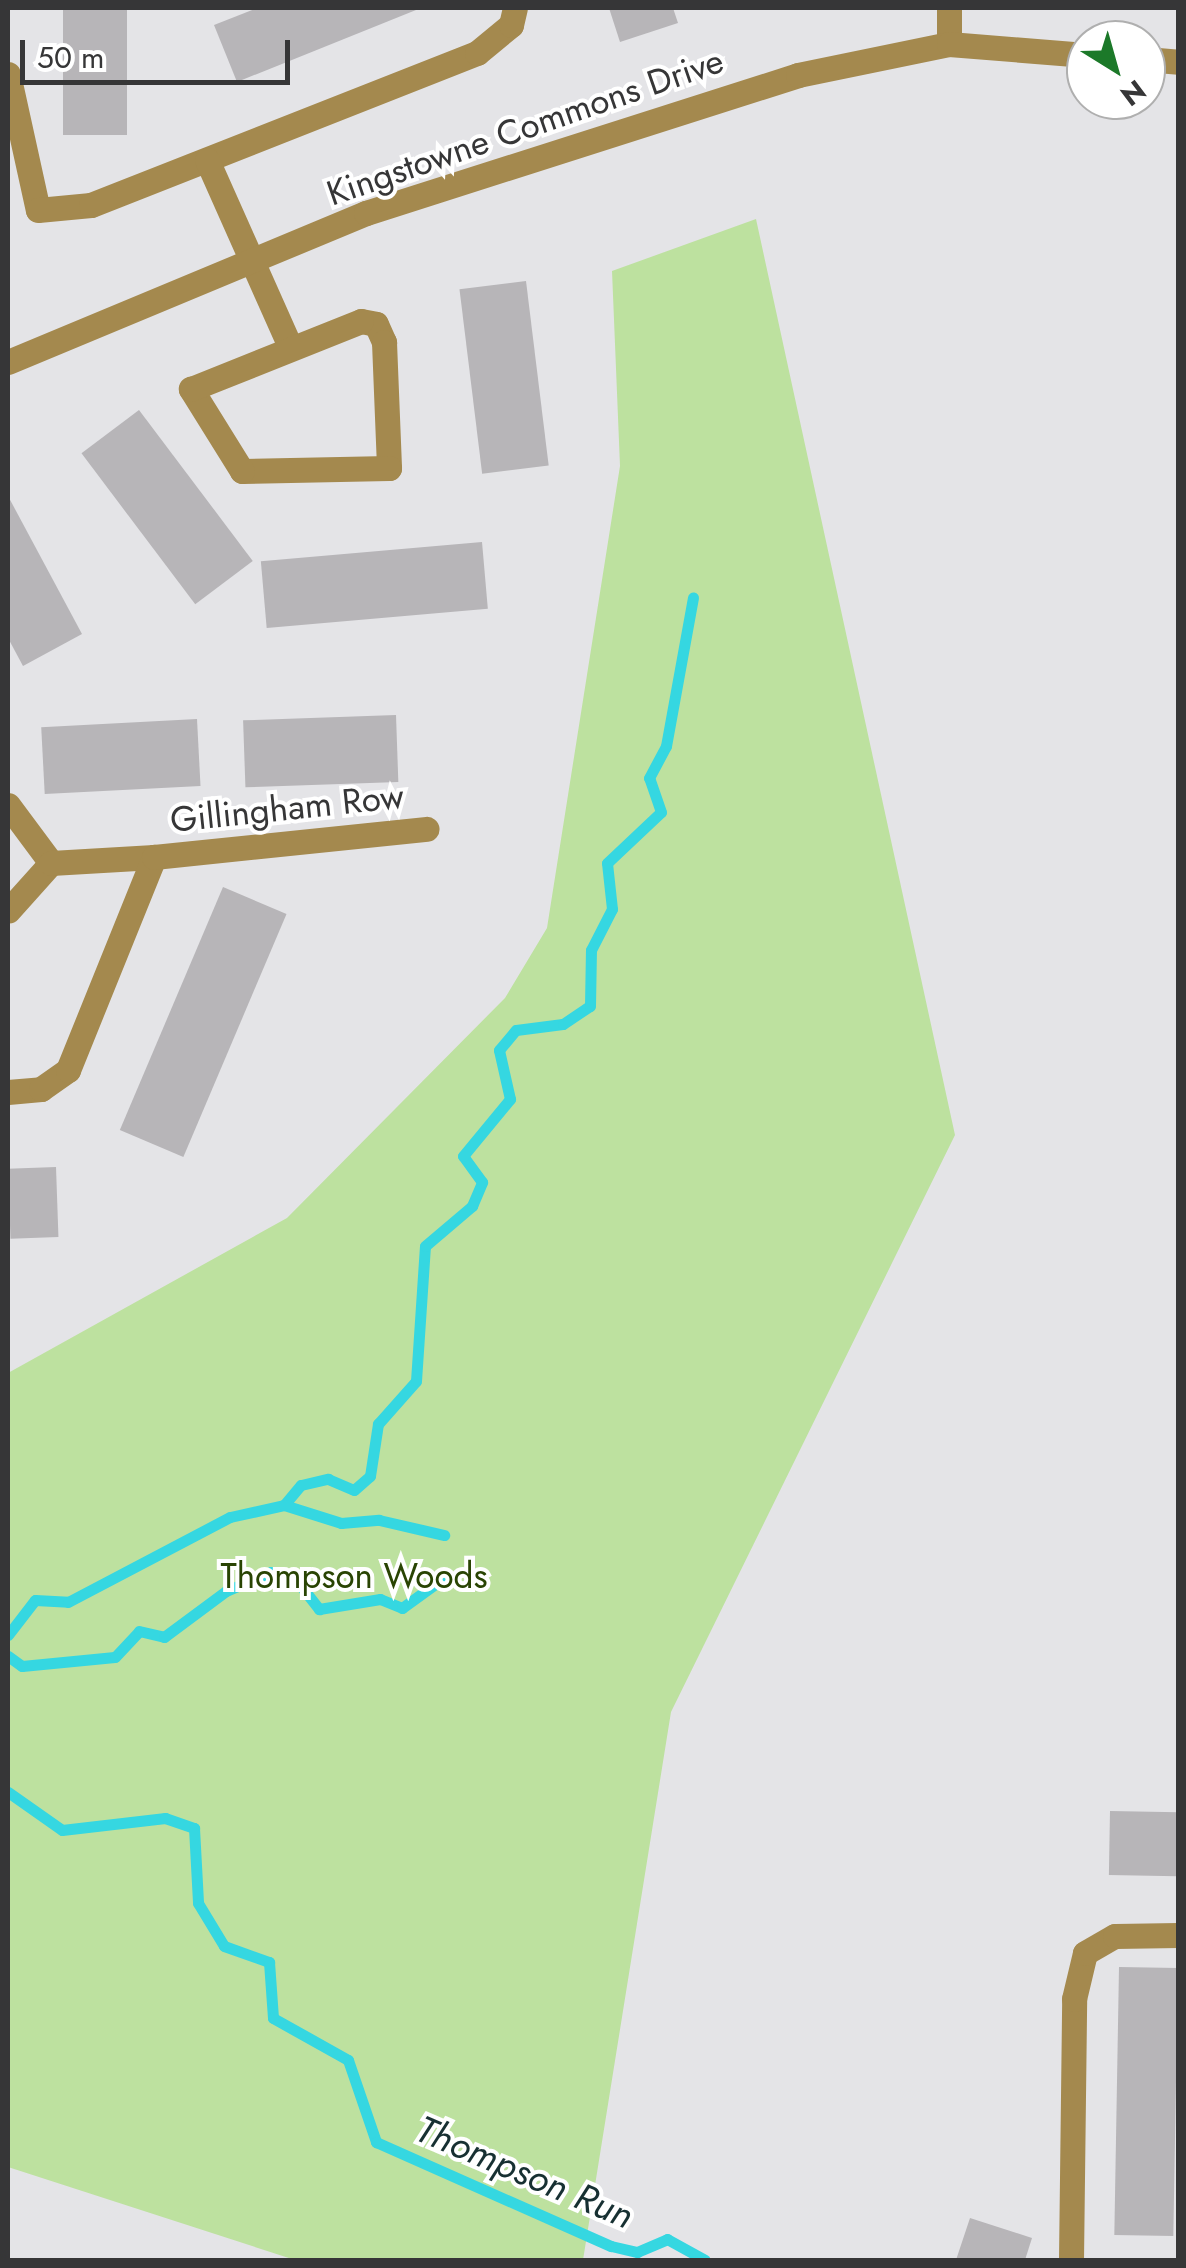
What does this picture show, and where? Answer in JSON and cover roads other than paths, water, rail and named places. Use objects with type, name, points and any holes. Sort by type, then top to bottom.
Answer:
[{"type":"street","points":[[8,74],[38,210],[91,204],[477,53],[511,25],[514,8]]},
{"type":"street","points":[[948,8],[949,44]]},
{"type":"street","name":"Kingstowne Commons Drive","points":[[8,362],[252,262],[630,123],[949,44],[1066,53]]},
{"type":"street","points":[[207,160],[290,346]]},
{"type":"street","points":[[361,321],[376,324],[389,468],[263,475],[226,453],[191,389],[290,346],[361,321]]},
{"type":"street","points":[[8,805],[51,863],[8,911]]},
{"type":"street","name":"Gillingham Row","points":[[51,863],[154,857],[427,829]]},
{"type":"street","name":"Gillingham Row","points":[[8,1092],[42,1090],[68,1070],[154,857]]},
{"type":"street","points":[[1070,2260],[1074,2000],[1085,1953],[1116,1936],[1178,1935]]},
{"type":"waterway","points":[[284,1505],[301,1485],[328,1479],[354,1490],[370,1476],[378,1424],[416,1381],[425,1246],[472,1206],[482,1182],[463,1156],[510,1099],[499,1050],[516,1030],[563,1024],[590,1006],[591,950],[612,909],[607,863],[661,812],[649,778],[666,746],[693,597]]},
{"type":"waterway","points":[[8,1635],[35,1600],[68,1602],[230,1517],[284,1505],[341,1523],[379,1520],[444,1535]]},
{"type":"waterway","points":[[8,1656],[22,1666],[115,1657],[139,1631],[164,1637],[226,1591],[271,1572],[294,1577],[319,1609],[380,1599],[402,1608],[442,1579]]},
{"type":"waterway","name":"Thompson Run","points":[[8,1792],[62,1830],[165,1818],[194,1828],[198,1903],[224,1946],[269,1962],[273,2018],[348,2060],[376,2142],[611,2246],[637,2252],[667,2239],[705,2260]]},
{"type":"park label","name":"Thompson Woods","points":[[354,1576]]}]
